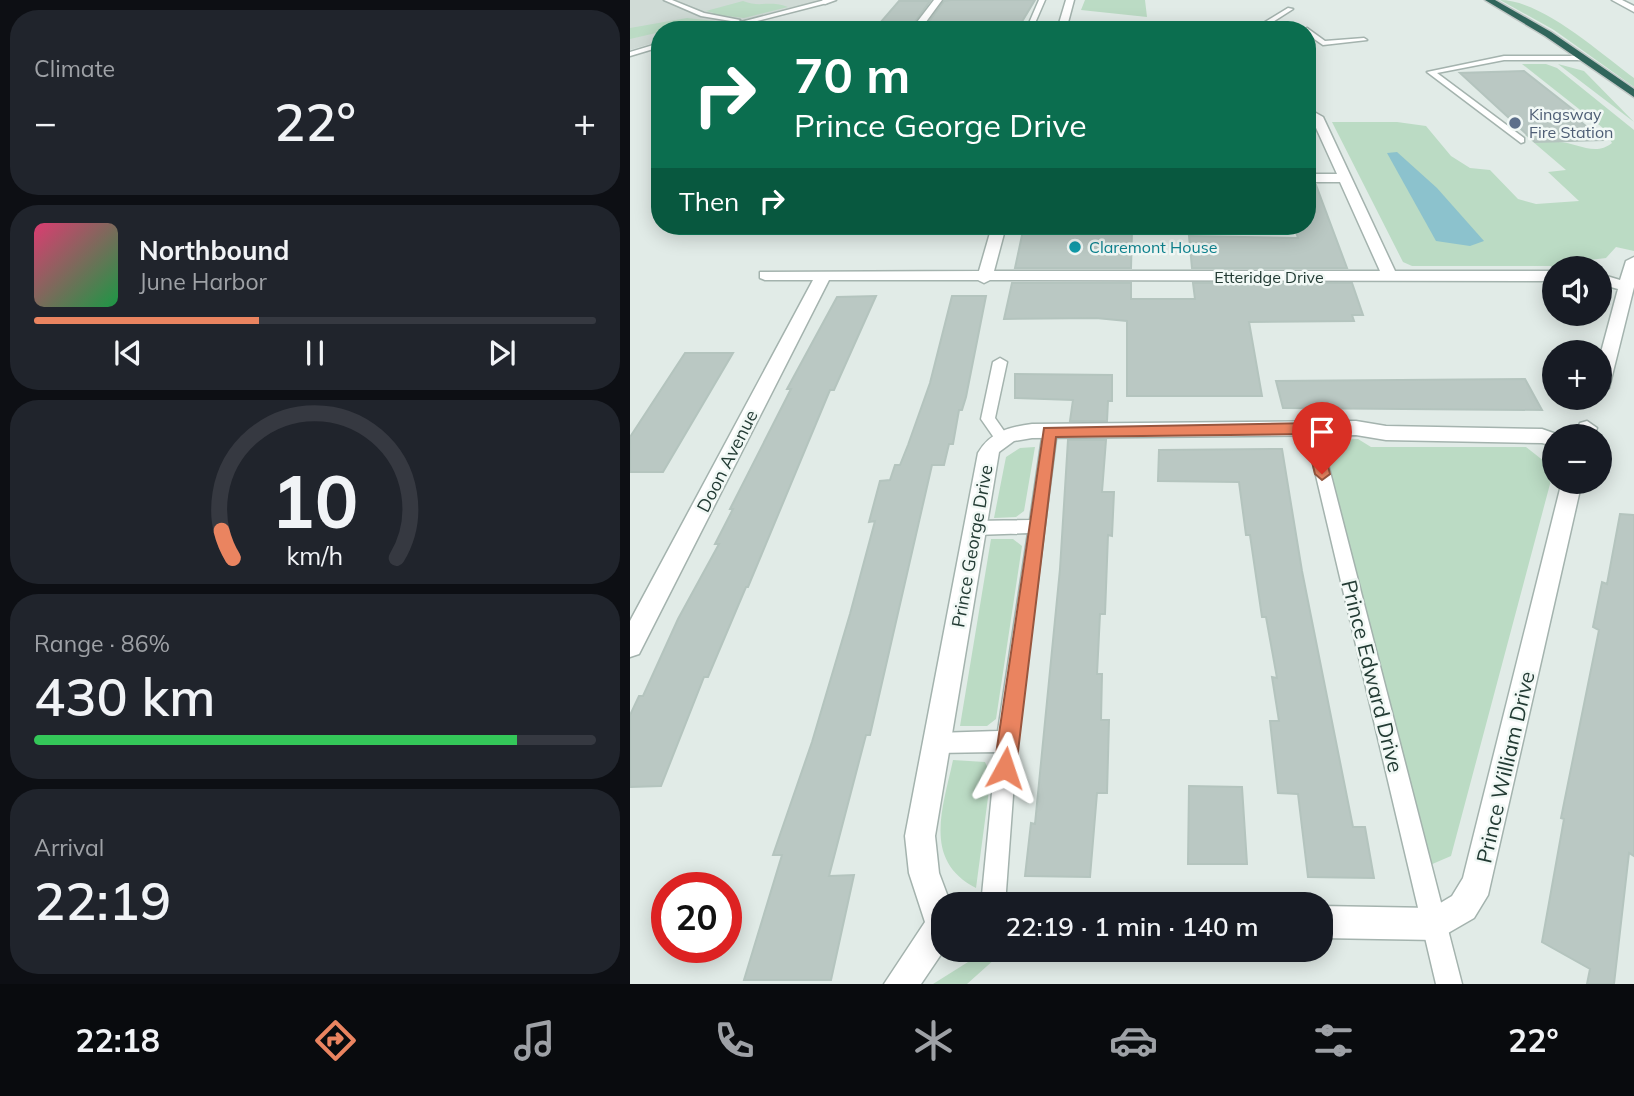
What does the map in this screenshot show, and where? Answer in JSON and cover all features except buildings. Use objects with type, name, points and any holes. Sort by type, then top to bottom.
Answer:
[{"type":"highway","points":[[1489,0],[1548,34],[1634,94]]},
{"type":"highway","points":[[1594,68],[1632,109]]},
{"type":"street","points":[[922,21],[938,0]]},
{"type":"street","points":[[1064,21],[1070,0]]},
{"type":"street","points":[[1616,0],[1634,9]]},
{"type":"street","points":[[1316,116],[1390,276]]},
{"type":"street","points":[[1316,178],[1346,178]]},
{"type":"street","points":[[984,278],[996,235]]},
{"type":"street","points":[[1609,340],[1633,261]]},
{"type":"street","name":"Etteridge Drive","points":[[765,275],[984,278],[1542,276]]},
{"type":"street","name":"Doon Avenue","points":[[630,646],[638,614],[823,276]]},
{"type":"street","points":[[1612,282],[1624,286]]},
{"type":"street","points":[[1002,438],[1015,433],[1312,429],[1542,436]]},
{"type":"street","name":"Prince George Drive","points":[[931,892],[924,873],[920,836],[988,453],[1002,438]]},
{"type":"street","name":"Prince William Drive","points":[[1436,924],[1464,907],[1477,884],[1569,494]]},
{"type":"street","points":[[1333,922],[1436,924]]},
{"type":"street","name":"Prince George Drive","points":[[901,984],[931,941]]},
{"type":"lane","points":[[667,0],[698,13],[738,21]]},
{"type":"lane","points":[[1033,21],[1042,0]]},
{"type":"lane","points":[[747,21],[826,1]]},
{"type":"lane","points":[[1271,21],[1290,9]]},
{"type":"lane","points":[[1276,18],[1293,21]]},
{"type":"lane","points":[[1316,37],[1323,43],[1364,40]]},
{"type":"lane","points":[[630,54],[651,48]]},
{"type":"lane","points":[[1521,140],[1431,72],[1504,58],[1580,58]]},
{"type":"lane","points":[[1000,362],[988,419],[1002,438]]},
{"type":"lane","name":"Prince Edward Drive","points":[[1312,429],[1449,984]]},
{"type":"lane","points":[[994,892],[1007,741],[1050,432]]},
{"type":"lane","points":[[975,528],[1036,526]]},
{"type":"lane","points":[[936,743],[1007,741]]},
{"type":"shaded area","points":[[630,0],[823,0],[737,21],[651,21],[651,44],[630,50]]},
{"type":"green space","points":[[1085,0],[1145,0],[1147,17],[1081,10]]},
{"type":"green space","points":[[1500,0],[1516,2],[1552,18],[1634,78],[1634,87],[1554,30]]},
{"type":"green space","points":[[743,1],[788,7],[744,18],[708,14],[714,13],[706,11]]},
{"type":"green space","points":[[687,18],[716,21],[670,21]]},
{"type":"green space","points":[[651,24],[651,34],[630,39],[630,28]]},
{"type":"green space","points":[[1522,64],[1546,64],[1557,68],[1634,130],[1634,251],[1616,247],[1608,256],[1542,256],[1542,266],[1412,266],[1403,262],[1332,122],[1397,122],[1426,126],[1451,156],[1470,168],[1490,170],[1518,199],[1536,204],[1579,201],[1548,172],[1566,170],[1525,135],[1549,135],[1558,142],[1599,149],[1612,143],[1603,128]]},
{"type":"green space","points":[[1558,64],[1584,71],[1634,122]]},
{"type":"green space","points":[[1358,439],[1371,447],[1526,447],[1542,460],[1542,494],[1547,494],[1451,856],[1430,865],[1325,451],[1326,440]]},
{"type":"green space","points":[[1035,447],[1024,511],[1016,517],[994,518],[1006,457],[1020,448]]},
{"type":"green space","points":[[991,539],[1013,539],[1022,546],[996,719],[987,726],[960,726]]},
{"type":"green space","points":[[953,760],[985,762],[991,775],[976,888],[959,876],[948,863],[942,848],[942,814]]},
{"type":"green space","points":[[968,962],[992,962],[967,984],[933,984]]},
{"type":"water","points":[[1397,152],[1437,188],[1484,241],[1470,246],[1436,241],[1387,153]]},
{"type":"place","name":"Kingsway Fire Station","points":[[1515,123]]},
{"type":"place","name":"Claremont House","points":[[1075,247]]},
{"type":"route","points":[[1005,768],[1050,432],[1312,429],[1322,474]]}]
